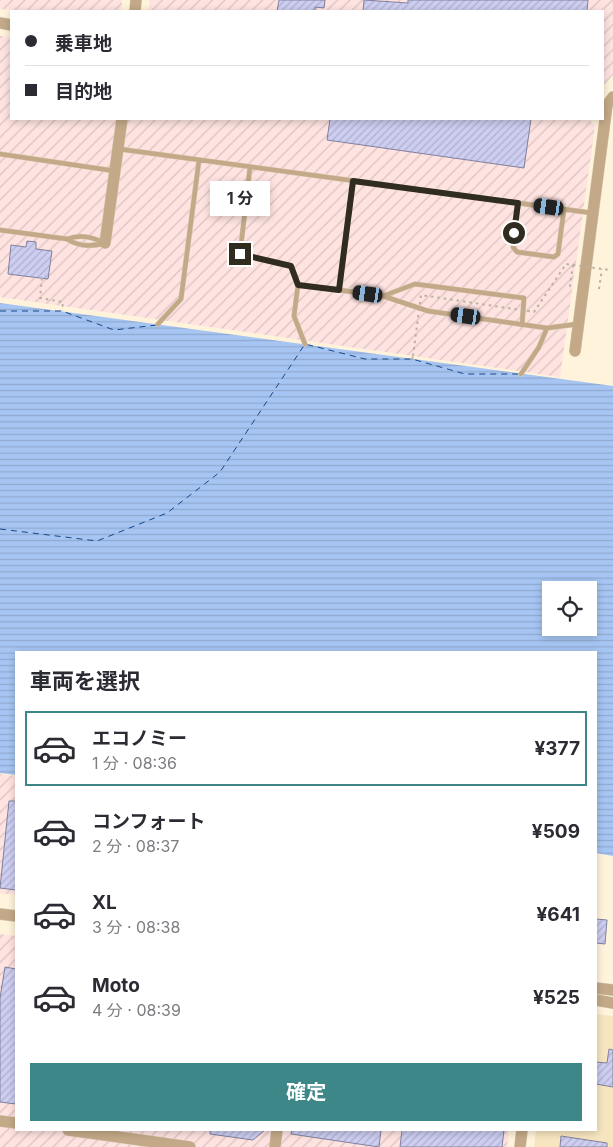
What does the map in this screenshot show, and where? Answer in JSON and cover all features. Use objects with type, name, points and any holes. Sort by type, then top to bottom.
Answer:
[{"type":"street","points":[[575,351],[608,102]]},
{"type":"street","points":[[105,244],[122,120]]},
{"type":"street","points":[[0,914],[15,916]]},
{"type":"street","points":[[597,988],[613,990]]},
{"type":"street","points":[[597,1000],[613,1002]]},
{"type":"street","points":[[0,1121],[15,1123]]},
{"type":"street","points":[[75,1131],[190,1147]]},
{"type":"street","points":[[275,1147],[278,1131]]},
{"type":"street","points":[[520,1147],[522,1131]]},
{"type":"lane","points":[[118,148],[594,214]]},
{"type":"lane","points":[[0,154],[115,171]]},
{"type":"lane","points":[[158,324],[180,299],[199,160]]},
{"type":"lane","points":[[250,167],[240,254],[291,266],[298,285],[294,316],[305,344]]},
{"type":"lane","points":[[339,290],[353,181]]},
{"type":"lane","points":[[518,203],[513,247],[517,252],[554,257],[558,254],[564,209]]},
{"type":"lane","points":[[0,230],[67,239],[76,244],[94,246],[105,244]]},
{"type":"lane","points":[[67,239],[78,236],[94,238],[105,244]]},
{"type":"lane","points":[[382,296],[414,284],[524,298],[522,325]]},
{"type":"lane","points":[[298,285],[382,296],[428,311],[522,325],[547,328],[579,324]]},
{"type":"lane","points":[[521,374],[539,347],[547,328]]},
{"type":"path","points":[[412,357],[421,295],[534,312],[566,264],[610,270]]},
{"type":"path","points":[[573,265],[570,286],[575,287]]},
{"type":"path","points":[[598,289],[602,269]]},
{"type":"path","points":[[42,278],[40,298],[63,302],[62,311]]},
{"type":"shaded area","points":[[0,0],[122,0],[121,10],[0,9]]},
{"type":"shaded area","points":[[150,0],[613,0],[613,75],[604,85],[604,10],[148,10]]},
{"type":"shaded area","points":[[0,36],[10,37],[10,120],[590,120],[595,126],[560,377],[0,297]]},
{"type":"shaded area","points":[[0,774],[15,776],[15,895],[0,893]]},
{"type":"shaded area","points":[[0,934],[15,936],[15,1131],[509,1131],[507,1147],[0,1147]]},
{"type":"shaded area","points":[[597,1014],[613,1016],[613,1147],[534,1147],[536,1131],[597,1131]]},
{"type":"water","points":[[0,303],[613,386],[613,856],[597,853],[597,651],[15,651],[15,775],[0,773]]},
{"type":"building","points":[[279,0],[325,0],[324,8],[315,7],[315,10],[277,10]]},
{"type":"building","points":[[364,0],[408,3],[408,0],[588,0],[587,10],[363,10]]},
{"type":"building","points":[[330,120],[531,120],[524,168],[327,140]]},
{"type":"building","points":[[27,241],[36,242],[36,249],[52,251],[48,279],[8,274],[11,245],[26,247]]},
{"type":"building","points":[[9,801],[15,801],[15,890],[0,888]]},
{"type":"building","points":[[597,919],[607,920],[605,944],[597,943]]},
{"type":"building","points":[[5,967],[15,969],[15,1104],[0,1102],[0,998]]},
{"type":"building","points":[[609,1049],[613,1050],[613,1087],[597,1084],[597,1062],[607,1063]]},
{"type":"building","points":[[210,1131],[264,1131],[253,1140],[210,1134]]},
{"type":"building","points":[[292,1131],[381,1131],[379,1147],[291,1134]]},
{"type":"building","points":[[402,1131],[504,1131],[502,1147],[400,1147]]},
{"type":"building","points":[[561,1136],[607,1143],[607,1147],[560,1147]]},
{"type":"ferry route","points":[[0,311],[62,311],[114,330],[157,325]]},
{"type":"ferry route","points":[[0,529],[97,541],[167,513],[220,472],[305,344],[365,359],[412,359],[465,374],[520,374]]},
{"type":"route","points":[[240,254],[291,266],[298,285],[339,290],[353,181],[518,203],[514,233]]}]
